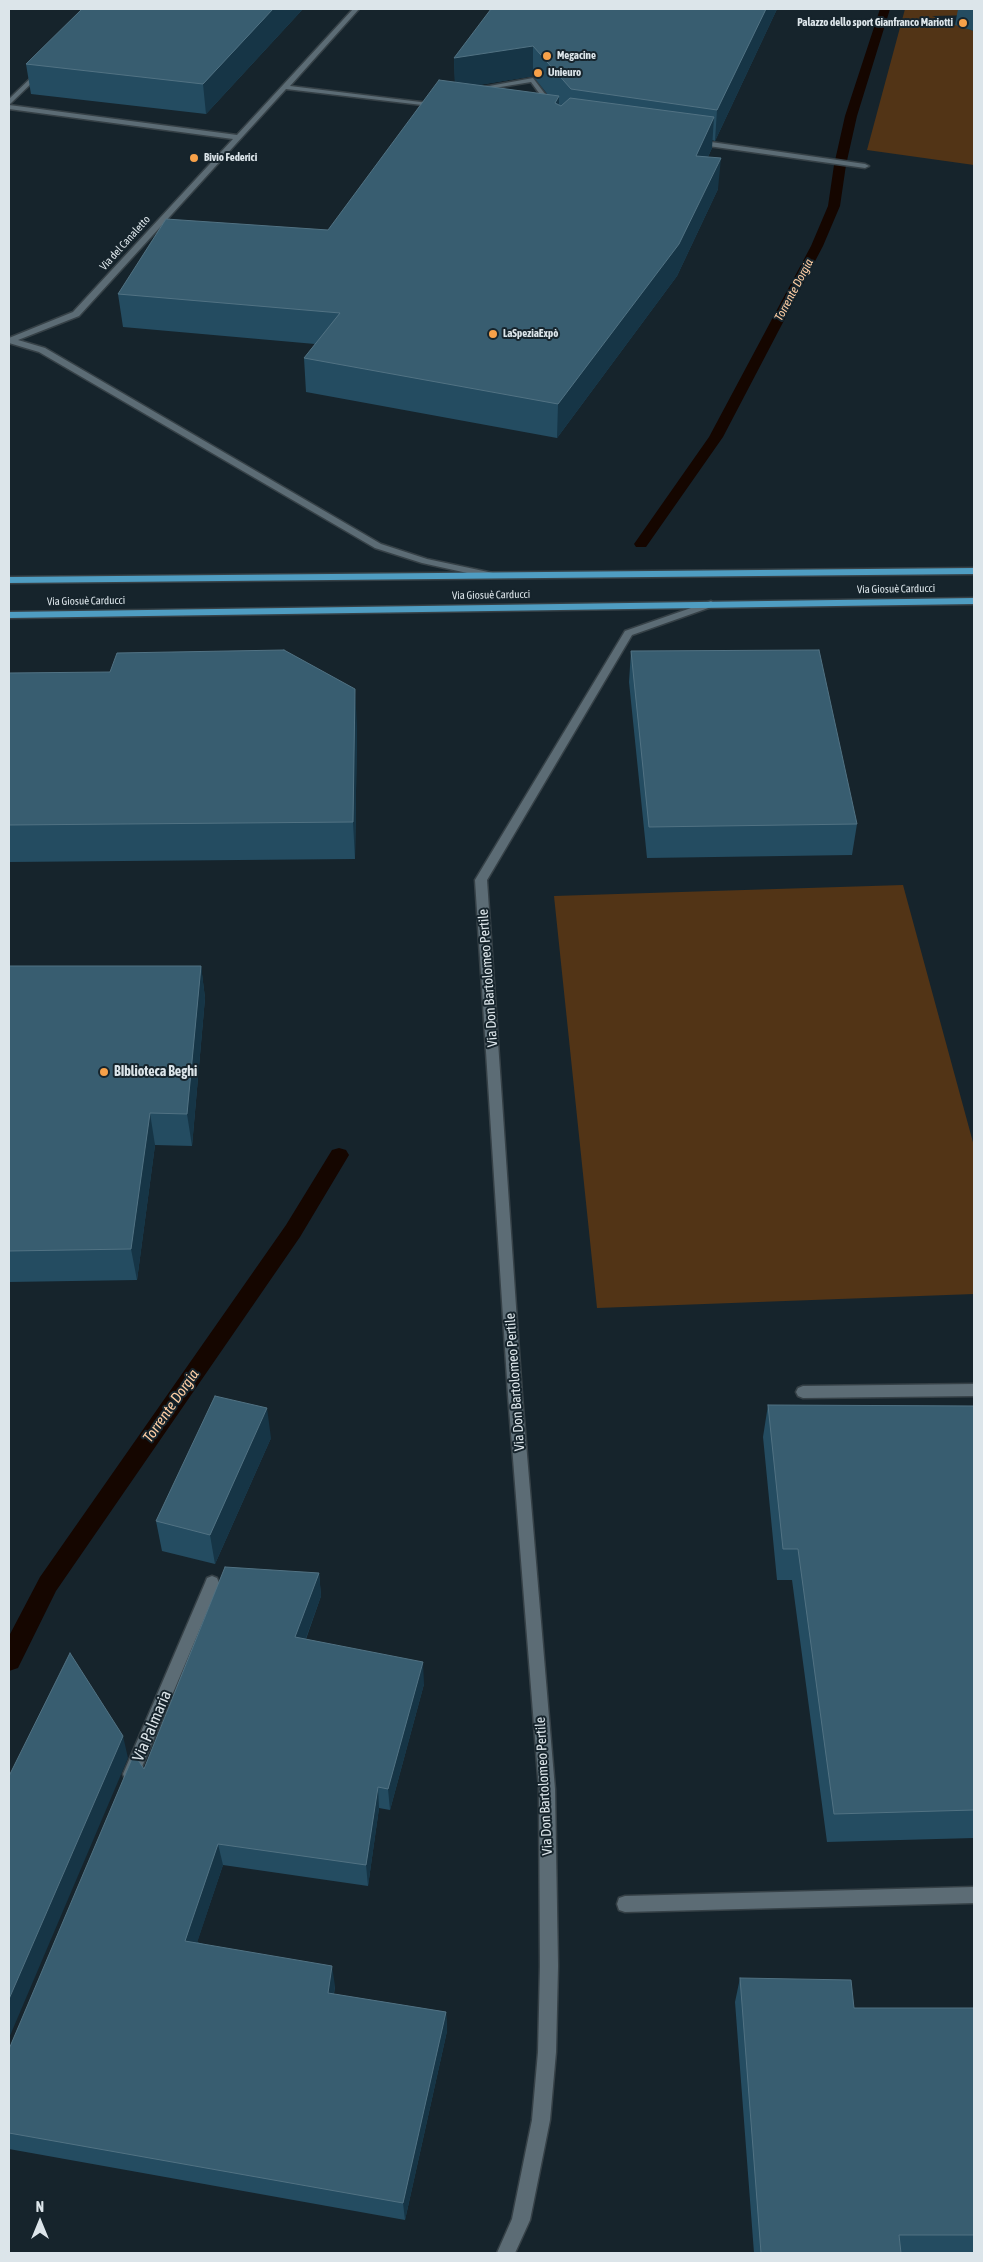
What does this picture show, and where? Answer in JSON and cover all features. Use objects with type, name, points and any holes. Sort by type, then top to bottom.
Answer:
[{"type":"main road","name":"Via Giosuè Carducci","points":[[9,580],[974,571]]},
{"type":"main road","name":"Via Giosuè Carducci","points":[[9,615],[974,601]]},
{"type":"street","name":"Via del Canaletto","points":[[10,341],[76,314],[356,9]]},
{"type":"street","points":[[9,103],[50,62]]},
{"type":"street","points":[[465,91],[533,80],[556,111]]},
{"type":"street","points":[[285,87],[441,106]]},
{"type":"street","points":[[402,101],[429,96]]},
{"type":"street","points":[[9,107],[238,137]]},
{"type":"street","points":[[691,142],[865,166]]},
{"type":"street","points":[[10,341],[42,350],[378,546],[425,561],[490,575]]},
{"type":"street","name":"Via Don Bartolomeo Pertile","points":[[506,2253],[521,2220],[541,2120],[547,2052],[549,1966],[547,1789],[515,1396],[482,880],[628,633],[711,604]]},
{"type":"street","points":[[803,1392],[974,1390]]},
{"type":"street","name":"Via Palmaria","points":[[126,1786],[212,1583]]},
{"type":"street","points":[[625,1904],[974,1895]]},
{"type":"shaded area","points":[[905,9],[974,9],[974,15],[932,16],[974,31],[974,165],[867,150]]},
{"type":"shaded area","points":[[903,885],[974,1146],[974,1294],[597,1308],[554,896]]},
{"type":"building","points":[[82,9],[273,9],[203,84],[26,64]]},
{"type":"building","points":[[491,9],[766,9],[717,110],[571,89],[533,46],[454,58]]},
{"type":"building","points":[[439,80],[559,96],[555,103],[561,106],[570,98],[714,117],[696,156],[721,158],[679,244],[558,404],[304,358],[340,313],[118,294],[166,219],[328,230]]},
{"type":"building","points":[[284,650],[355,689],[353,822],[9,825],[9,673],[110,672],[117,653]]},
{"type":"building","points":[[819,650],[857,824],[649,827],[631,651]]},
{"type":"building","name":"BIblioteca Beghi","points":[[9,966],[201,966],[187,1114],[150,1113],[131,1249],[9,1251]]},
{"type":"building","points":[[215,1396],[267,1408],[210,1535],[156,1521]]},
{"type":"building","points":[[768,1405],[974,1406],[974,1810],[834,1814],[798,1549],[783,1549]]},
{"type":"building","points":[[225,1567],[319,1573],[295,1637],[423,1662],[388,1789],[378,1787],[366,1865],[218,1844],[185,1941],[332,1966],[328,1993],[446,2012],[403,2203],[9,2133],[9,2049],[134,1754],[144,1769]]},
{"type":"building","points":[[70,1653],[123,1736],[9,1999],[9,1776]]},
{"type":"building","points":[[740,1978],[851,1980],[854,2008],[974,2008],[974,2235],[899,2235],[901,2253],[761,2253]]},
{"type":"waterway","name":"Torrente Dorgia","points":[[641,544],[716,437],[817,246],[834,206],[840,165],[851,116],[885,9]]},
{"type":"waterway","name":"Torrente Dorgia","points":[[9,1660],[48,1584],[293,1231],[339,1155]]},
{"type":"place","name":"Palazzo dello sport Gianfranco Mariotti","points":[[963,23]]},
{"type":"place","name":"Megacine","points":[[547,56]]},
{"type":"place","name":"Unieuro","points":[[538,73]]},
{"type":"place","name":"Bivio Federici","points":[[194,158]]},
{"type":"place","name":"LaSpeziaExpò","points":[[493,334]]},
{"type":"place","name":"BIblioteca Beghi","points":[[104,1072]]}]
